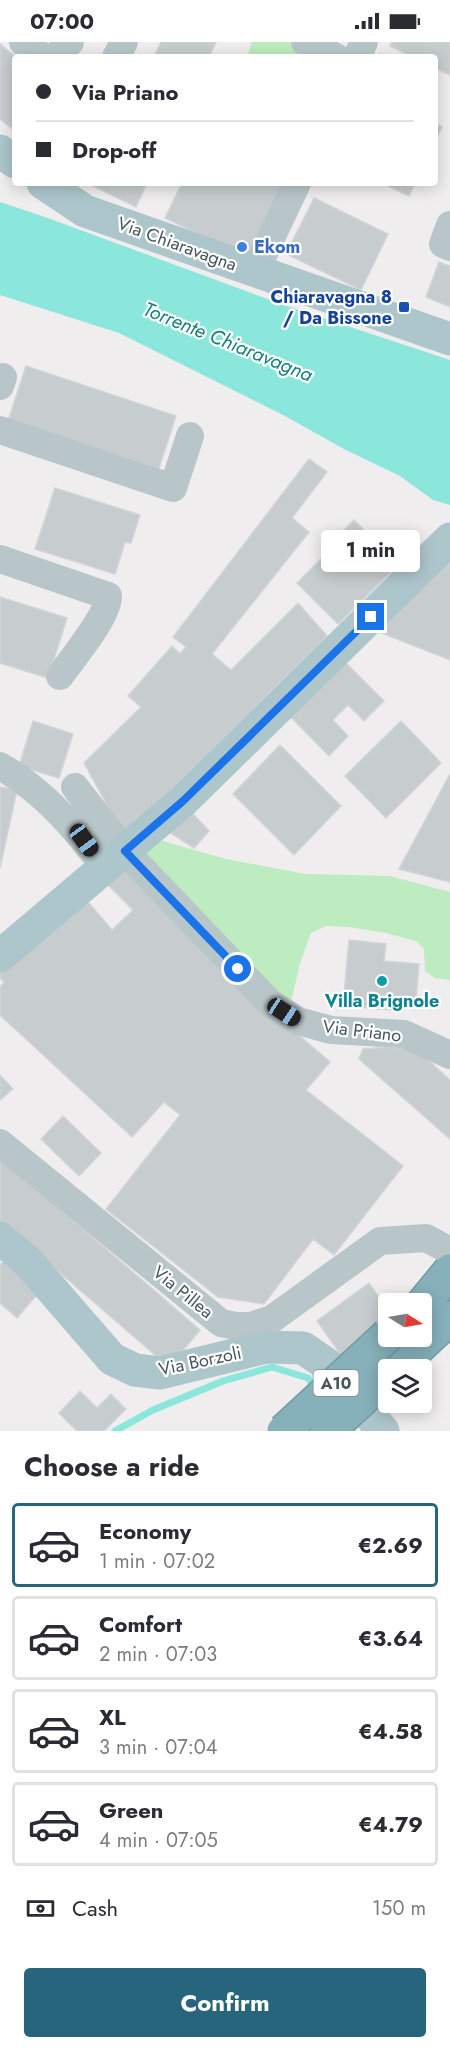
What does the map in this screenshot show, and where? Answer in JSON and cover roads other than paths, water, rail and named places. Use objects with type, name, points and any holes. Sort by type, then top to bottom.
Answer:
[{"type":"highway","points":[[432,1293],[450,1271]]},
{"type":"highway","points":[[406,1359],[450,1318]]},
{"type":"highway","name":"A10","points":[[284,1431],[378,1344]]},
{"type":"highway","name":"A10","points":[[328,1431],[378,1384]]},
{"type":"main road","name":"Via Chiaravagna","points":[[48,186],[85,211],[450,339]]},
{"type":"main road","points":[[0,957],[183,801],[450,539]]},
{"type":"main road","name":"Via Borzoli","points":[[0,1238],[28,1262],[112,1359],[135,1370],[160,1373],[266,1347],[303,1348],[328,1365],[383,1431]]},
{"type":"street","points":[[23,42],[39,54]]},
{"type":"street","points":[[58,54],[70,42]]},
{"type":"street","points":[[305,42],[330,54]]},
{"type":"street","points":[[255,272],[296,186]]},
{"type":"street","points":[[450,225],[443,244],[450,247]]},
{"type":"street","points":[[0,430],[173,488],[190,436]]},
{"type":"street","points":[[0,559],[108,596],[108,604],[101,618],[60,676]]},
{"type":"street","points":[[0,766],[11,772],[115,859]]},
{"type":"street","points":[[75,787],[115,859]]},
{"type":"street","name":"Via Priano","points":[[115,859],[270,1003],[298,1021],[331,1030],[404,1034],[450,1055]]},
{"type":"street","name":"Via Pillea","points":[[0,1143],[221,1323],[228,1325],[250,1326],[272,1319],[380,1241],[426,1238],[450,1251]]},
{"type":"water","name":"Torrente Chiaravagna","points":[[0,202],[284,305],[450,360],[450,505],[433,500],[400,476],[119,333],[0,295]]},
{"type":"waterway","points":[[115,1431],[153,1410],[223,1381],[272,1367],[308,1378],[317,1390]]},
{"type":"place","name":"Ekom","points":[[242,247]]},
{"type":"place","name":"Chiaravagna 8 / Da Bissone","points":[[404,307]]},
{"type":"place","name":"Villa Brignole","points":[[382,981]]}]
